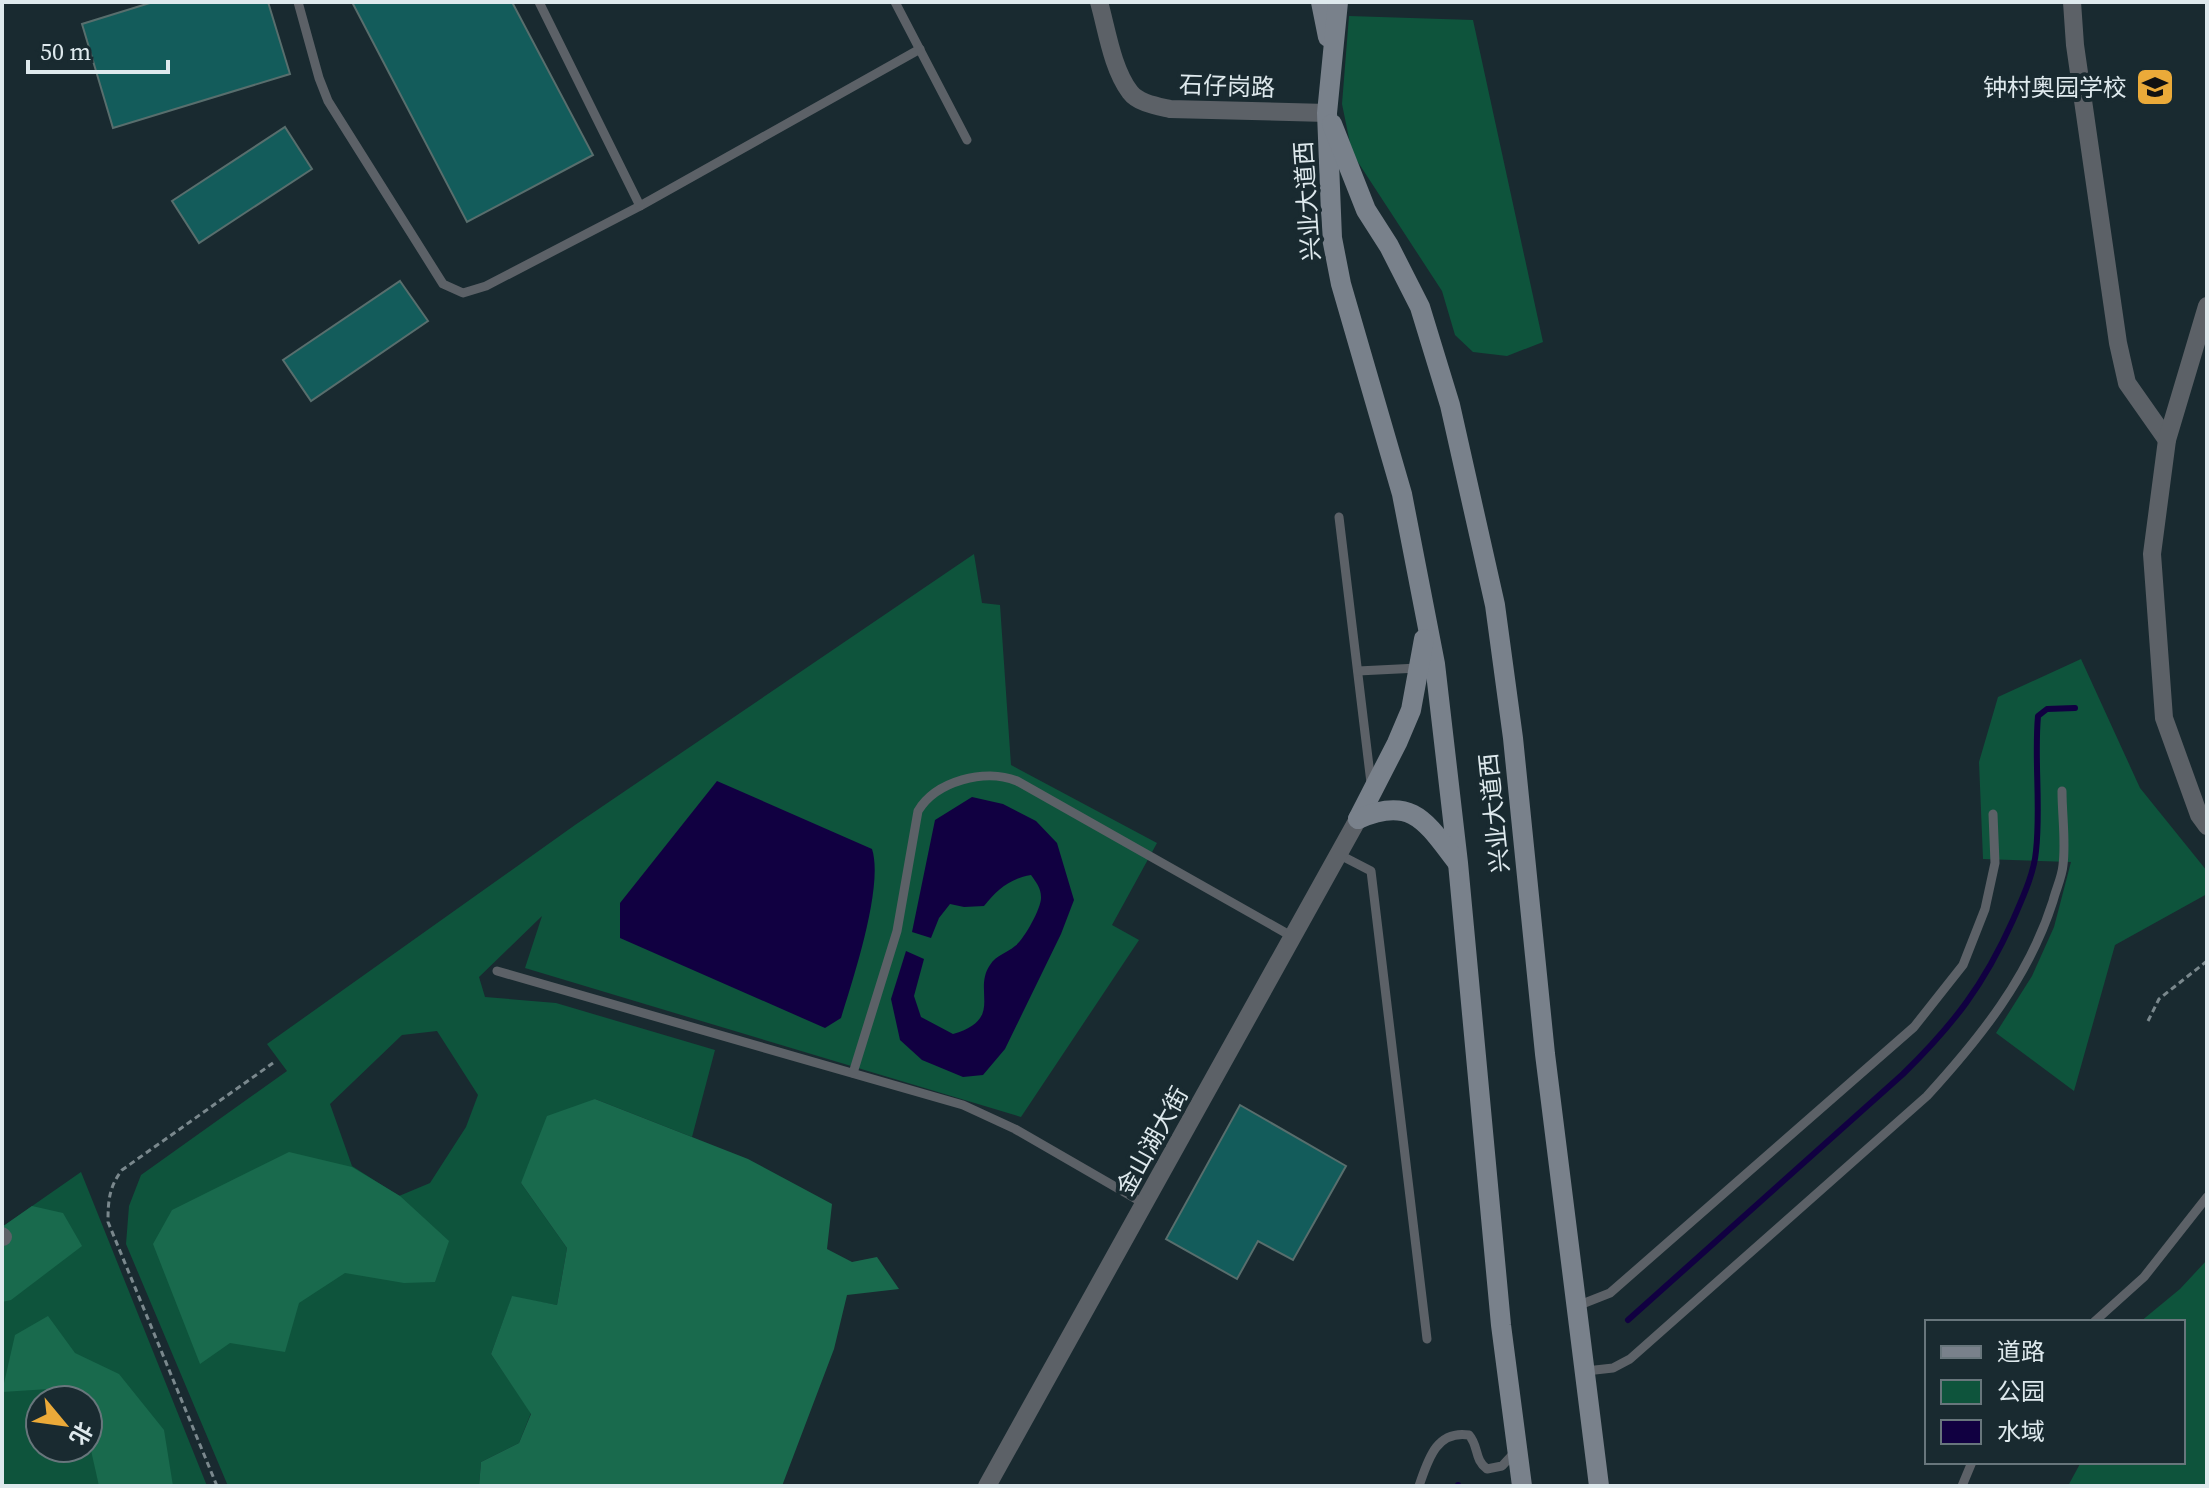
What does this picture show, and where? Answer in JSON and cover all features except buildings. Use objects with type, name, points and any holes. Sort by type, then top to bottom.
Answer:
[{"type":"street","name":"石仔岗路","points":[[1099,2],[1117,66],[1131,94],[1148,104],[1170,109],[1327,113]]},
{"type":"street","points":[[1321,2],[1332,53]]},
{"type":"street","points":[[1327,113],[1338,2]]},
{"type":"street","points":[[2072,2],[2075,45],[2118,343],[2127,383],[2167,440]]},
{"type":"street","name":"兴业大道西","points":[[1327,113],[1332,238],[1341,284],[1402,494],[1423,595],[1443,723],[1501,1325],[1522,1486]]},
{"type":"street","name":"兴业大道西","points":[[1327,113],[1366,210],[1389,246],[1420,307],[1450,405],[1482,539],[1495,605],[1513,738],[1545,1054],[1599,1486]]},
{"type":"street","points":[[2207,306],[2167,440],[2152,554],[2164,718],[2199,815],[2207,826]]},
{"type":"street","points":[[1358,819],[1411,710],[1424,644],[1423,595]]},
{"type":"street","points":[[1358,819],[1377,810],[1396,808],[1412,814],[1427,823],[1458,863]]},
{"type":"street","name":"金山湖大街","points":[[987,1486],[1358,819]]},
{"type":"lane","points":[[298,2],[328,101],[443,284],[463,293],[486,286],[640,206],[920,49]]},
{"type":"lane","points":[[539,2],[640,206]]},
{"type":"lane","points":[[895,2],[967,140]]},
{"type":"lane","points":[[1339,517],[1372,792]]},
{"type":"lane","points":[[1358,671],[1420,668]]},
{"type":"lane","points":[[853,1073],[897,931],[918,811],[927,797],[983,775],[1002,775],[1017,781],[1293,937]]},
{"type":"lane","points":[[1585,1371],[1613,1368],[1630,1359],[1927,1096],[1961,1059],[1996,1016],[2023,971],[2047,918],[2063,866],[2062,791]]},
{"type":"lane","points":[[1577,1306],[1610,1293],[1914,1027],[1963,965],[1985,909],[1995,863],[1993,814]]},
{"type":"lane","points":[[1340,855],[1371,871],[1427,1339]]},
{"type":"lane","points":[[497,971],[963,1105],[1015,1129],[1145,1204]]},
{"type":"lane","points":[[2096,1320],[2144,1277],[2207,1197]]},
{"type":"lane","points":[[1419,1486],[1429,1455],[1445,1437],[1459,1433],[1469,1435],[1475,1441],[1478,1461],[1487,1469],[1502,1466],[1518,1449]]},
{"type":"lane","points":[[1962,1486],[1971,1464]]},
{"type":"path","points":[[2148,1021],[2159,999],[2207,961]]},
{"type":"path","points":[[217,1486],[108,1222],[108,1197],[122,1170],[273,1063]]},
{"type":"green space","points":[[1349,16],[1473,20],[1543,342],[1507,356],[1473,352],[1455,335],[1442,291],[1352,153],[1342,104]]},
{"type":"green space","points":[[974,554],[982,603],[1000,605],[1011,765],[1157,843],[1112,925],[1139,940],[1021,1117],[525,968],[542,916],[479,977],[485,997],[556,1003],[715,1050],[692,1137],[595,1099],[521,1183],[567,1248],[557,1305],[512,1297],[491,1354],[531,1413],[519,1443],[481,1462],[479,1486],[228,1486],[126,1244],[129,1206],[141,1175],[287,1071],[267,1044],[575,825]],"holes":[[[437,1031],[478,1095],[466,1127],[430,1183],[399,1196],[352,1166],[330,1104],[402,1035]]]},
{"type":"green space","points":[[2081,659],[2140,788],[2207,871],[2207,894],[2115,945],[2074,1091],[1996,1033],[2032,976],[2054,927],[2071,862],[1983,859],[1979,762],[1998,697]]},
{"type":"green space","points":[[595,1099],[748,1159],[832,1204],[827,1249],[852,1262],[877,1257],[899,1289],[847,1295],[834,1349],[782,1486],[479,1486],[481,1462],[519,1443],[531,1414],[491,1354],[512,1296],[557,1305],[567,1248],[521,1183],[547,1116]]},
{"type":"green space","points":[[289,1152],[352,1167],[400,1196],[449,1241],[435,1282],[404,1283],[345,1273],[299,1303],[285,1352],[230,1343],[200,1364],[153,1244],[172,1210]]},
{"type":"green space","points":[[81,1172],[207,1486],[2,1486],[2,1227]]},
{"type":"green space","points":[[32,1206],[63,1213],[82,1246],[11,1300],[2,1302],[2,1227]]},
{"type":"green space","points":[[2207,1260],[2207,1486],[2068,1486],[2080,1464],[2185,1464],[2185,1320],[2142,1320],[2180,1289]]},
{"type":"green space","points":[[48,1316],[75,1353],[119,1374],[164,1430],[173,1486],[99,1486],[94,1464],[104,1464],[104,1384],[24,1384],[24,1391],[2,1392],[15,1335]]},
{"type":"water","points":[[717,781],[872,849],[874,886],[859,957],[841,1018],[825,1028],[620,938],[620,903]]},
{"type":"water","points":[[972,797],[1003,804],[1036,821],[1057,843],[1074,900],[1061,934],[1005,1049],[983,1075],[963,1077],[922,1060],[900,1040],[891,999],[906,951],[924,959],[914,996],[921,1017],[953,1034],[969,1028],[983,1012],[985,975],[990,965],[1019,943],[1039,908],[1040,891],[1031,875],[1004,886],[984,906],[950,904],[939,918],[931,938],[912,932],[935,820]]},
{"type":"waterway","points":[[1628,1320],[1903,1074],[1966,1003],[2002,943],[2033,869],[2037,834],[2038,716],[2047,709],[2075,708]]},
{"type":"place","name":"钟村奥园学校","points":[[2155,87]]}]
